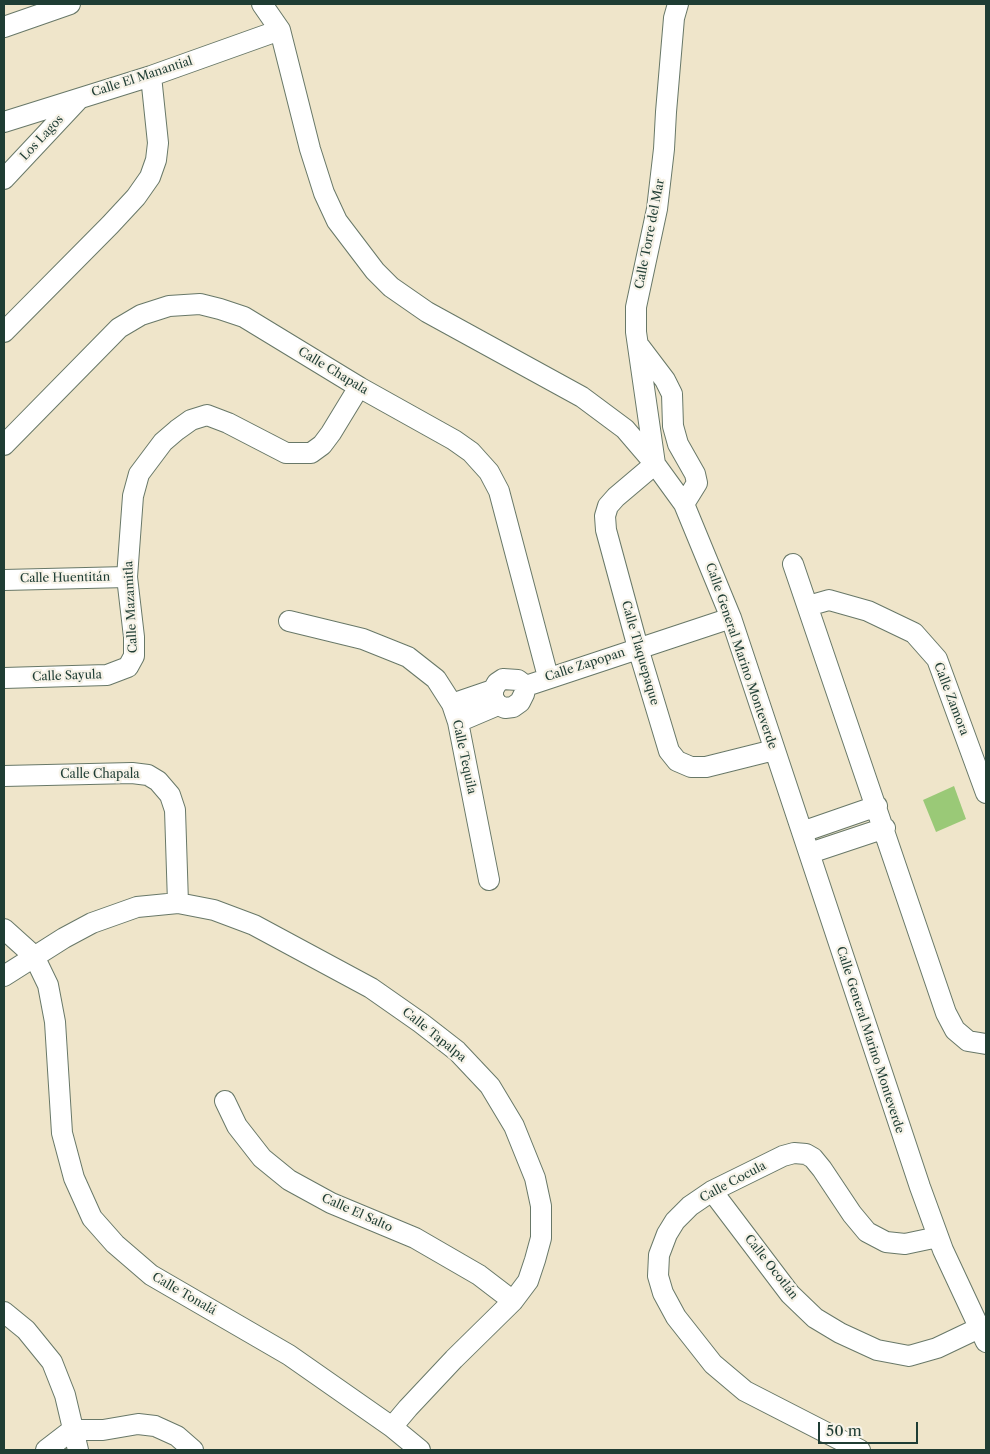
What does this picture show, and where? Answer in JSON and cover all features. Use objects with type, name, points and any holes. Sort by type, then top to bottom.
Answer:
[{"type":"street","points":[[4,27],[70,4]]},
{"type":"street","name":"Calle General Marino Monteverde","points":[[262,4],[280,30],[310,149],[324,193],[337,221],[375,271],[390,287],[427,312],[582,397],[625,429],[655,464],[684,504],[731,618],[903,1139],[938,1237],[983,1335]]},
{"type":"street","name":"Calle Torre del Mar","points":[[655,464],[638,345],[636,307],[657,209],[664,149],[674,18],[678,4]]},
{"type":"street","name":"Calle El Manantial","points":[[4,122],[151,76],[280,30]]},
{"type":"street","points":[[4,332],[110,225],[136,197],[150,177],[156,160],[158,143],[151,76]]},
{"type":"street","name":"Los Lagos","points":[[4,179],[81,97]]},
{"type":"street","name":"Calle Chapala","points":[[4,445],[119,328],[141,315],[169,306],[200,304],[244,317],[359,387],[454,440],[471,452],[489,472],[499,491],[548,677]]},
{"type":"street","points":[[638,345],[665,380],[672,394],[673,426],[678,444],[695,474],[697,483],[684,504]]},
{"type":"street","name":"Calle Mazamitla","points":[[128,667],[134,656],[134,636],[127,577],[133,496],[139,474],[163,442],[191,420],[207,415],[228,423],[286,453],[311,453],[322,445],[331,433],[359,387]]},
{"type":"street","name":"Calle Tlaquepaque","points":[[655,464],[616,497],[608,506],[605,516],[607,536],[668,751],[677,762],[691,767],[706,767],[774,750]]},
{"type":"street","points":[[793,564],[885,828],[946,1014],[955,1030],[968,1041],[986,1044]]},
{"type":"street","name":"Calle Huentitán","points":[[4,580],[127,577]]},
{"type":"street","name":"Calle Zamora","points":[[808,606],[829,600],[868,611],[914,633],[937,659],[986,793]]},
{"type":"street","name":"Calle Zapopan","points":[[455,713],[496,697],[505,708],[513,707],[520,702],[526,686],[548,677],[731,618]]},
{"type":"street","name":"Calle Tequila","points":[[289,621],[363,639],[408,657],[436,679],[455,713],[489,880]]},
{"type":"street","name":"Calle Sayula","points":[[4,678],[107,674],[128,667]]},
{"type":"street","name":"Calle Chapala","points":[[4,776],[132,773],[148,775],[158,781],[170,795],[174,810],[178,903]]},
{"type":"street","points":[[802,832],[877,806]]},
{"type":"street","points":[[810,853],[885,828]]},
{"type":"street","name":"Calle Tapalpa","points":[[4,976],[34,956],[92,923],[137,907],[178,903],[214,910],[254,925],[371,988],[421,1022],[457,1051],[490,1086],[514,1126],[535,1178],[541,1206],[541,1238],[535,1260],[528,1281],[512,1301],[454,1359],[392,1427]]},
{"type":"street","name":"Calle Tonalá","points":[[4,929],[34,956],[48,984],[55,1022],[62,1133],[74,1178],[92,1218],[114,1244],[150,1275],[290,1355],[392,1427],[420,1450]]},
{"type":"street","name":"Calle El Salto","points":[[225,1101],[237,1126],[262,1158],[290,1180],[331,1203],[415,1238],[478,1275],[512,1301]]},
{"type":"street","name":"Calle Cocula","points":[[860,1450],[745,1391],[713,1364],[676,1317],[663,1292],[658,1276],[659,1255],[667,1234],[675,1221],[690,1206],[712,1191],[783,1156],[794,1153],[806,1154],[812,1158],[867,1232],[886,1242],[905,1244],[938,1237]]},
{"type":"street","name":"Calle Ocotlán","points":[[712,1191],[790,1294],[815,1318],[840,1333],[877,1350],[909,1356],[983,1335]]},
{"type":"street","points":[[4,1312],[26,1330],[52,1362],[65,1395],[76,1442]]},
{"type":"street","points":[[46,1450],[76,1442],[103,1430],[138,1424],[156,1426],[177,1436],[193,1450]]},
{"type":"green space","points":[[954,786],[966,819],[936,832],[923,800]]}]
